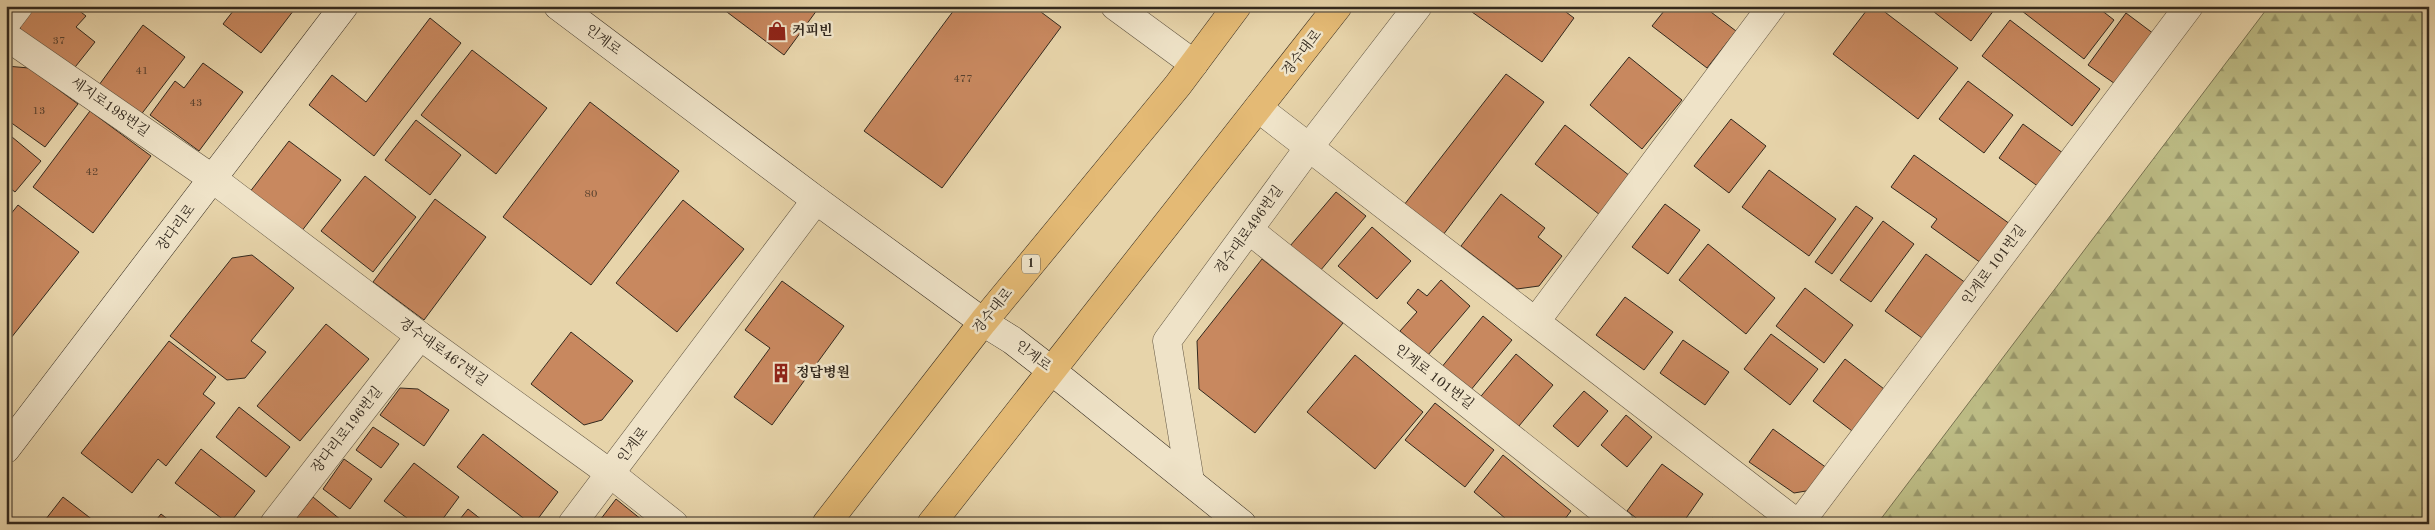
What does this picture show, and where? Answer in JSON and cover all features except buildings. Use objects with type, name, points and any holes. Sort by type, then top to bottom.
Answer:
[{"type":"main road","name":"경수대로","points":[[826,524],[982,322],[1194,64],[1237,6]]},
{"type":"main road","name":"경수대로","points":[[931,524],[1338,6]]},
{"type":"street","points":[[6,23],[19,6]]},
{"type":"street","name":"장다리로","points":[[6,449],[344,6]]},
{"type":"street","name":"인계로","points":[[558,6],[816,200],[982,322],[1012,340],[1242,524]]},
{"type":"street","points":[[1116,6],[1194,64]]},
{"type":"street","name":"경수대로496번길","points":[[1190,481],[1167,341],[1310,146],[1418,6]]},
{"type":"street","points":[[1536,321],[1772,6]]},
{"type":"street","name":"인계로 101번길","points":[[1798,524],[2189,6]]},
{"type":"street","name":"세지로198번길","points":[[6,36],[213,179]]},
{"type":"street","points":[[1258,108],[1310,146],[1798,524]]},
{"type":"street","name":"경수대로467번길","points":[[213,179],[420,336],[611,474],[674,524]]},
{"type":"street","name":"인계로","points":[[611,474],[816,200]]},
{"type":"street","name":"인계로 101번길","points":[[1249,230],[1620,524]]},
{"type":"street","name":"장다리로196번길","points":[[274,524],[420,336]]},
{"type":"street","points":[[572,524],[611,474]]},
{"type":"green space","points":[[2269,6],[2429,6],[2429,524],[1877,524]]},
{"type":"place","name":"커피빈","points":[[777,31]]},
{"type":"place","name":"정답병원","points":[[781,373]]}]
